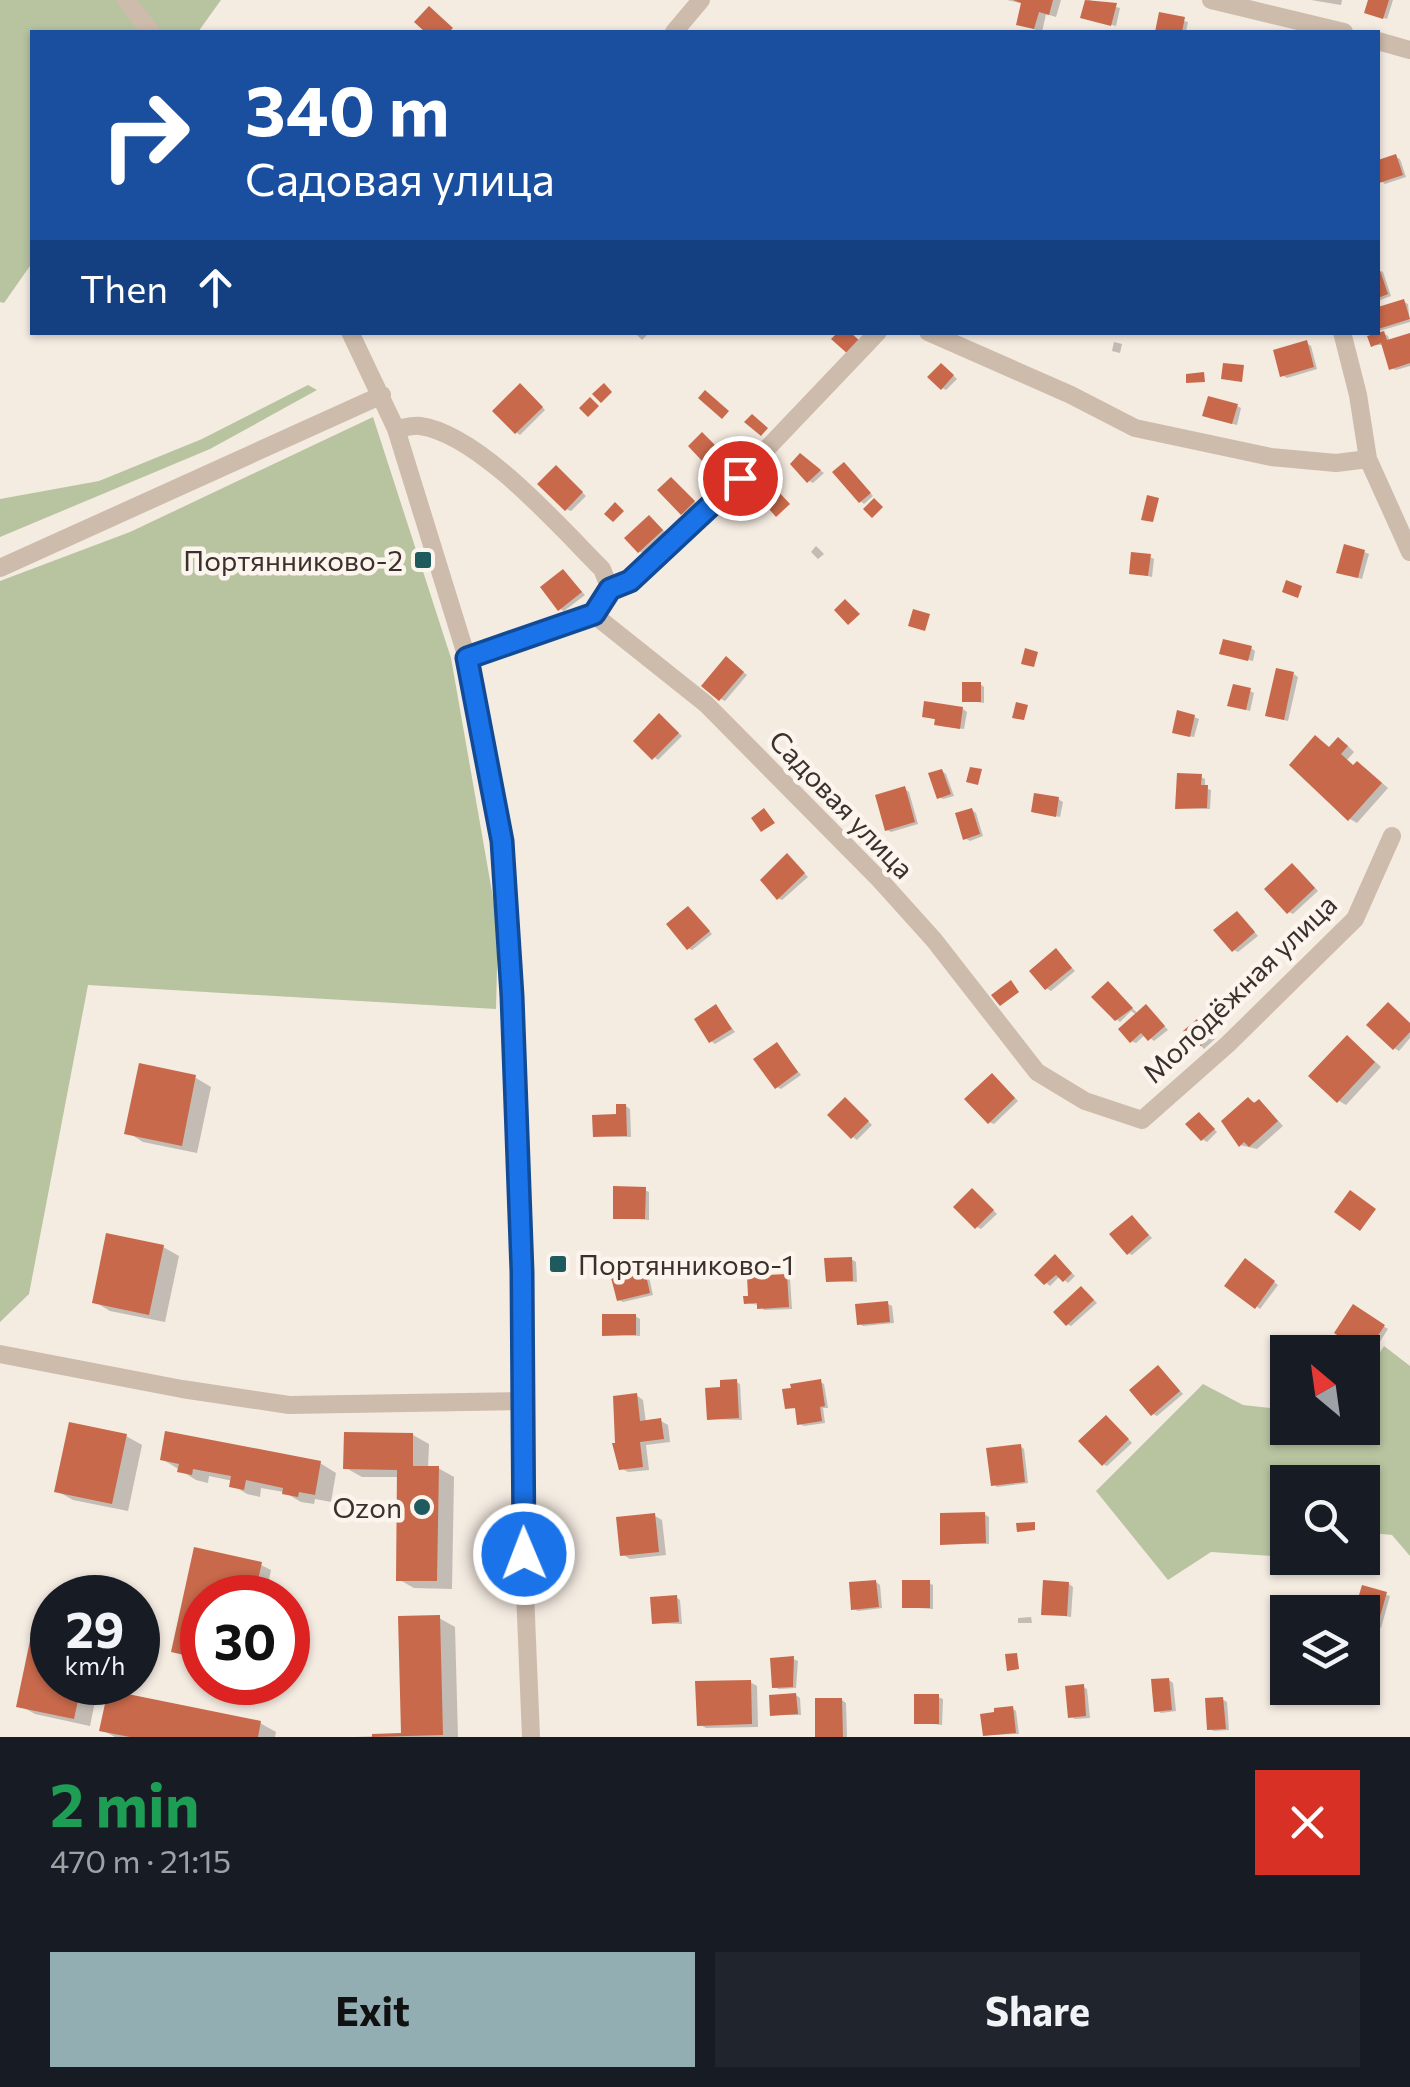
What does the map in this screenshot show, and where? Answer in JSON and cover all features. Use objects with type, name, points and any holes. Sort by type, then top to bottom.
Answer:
[{"type":"street","points":[[126,0],[149,30]]},
{"type":"street","points":[[676,30],[700,0]]},
{"type":"street","points":[[1211,0],[1306,28]]},
{"type":"street","points":[[1380,42],[1410,50]]},
{"type":"street","points":[[352,335],[396,430],[467,658],[502,841],[514,1055],[531,1737]]},
{"type":"street","points":[[467,658],[594,614],[610,589],[630,581],[718,500],[875,335]]},
{"type":"street","points":[[935,335],[1135,428],[1271,457],[1336,463],[1368,459]]},
{"type":"street","points":[[1343,335],[1368,459],[1410,552]]},
{"type":"street","points":[[0,568],[382,395]]},
{"type":"street","points":[[396,430],[418,426],[456,440],[504,473],[602,569],[610,589]]},
{"type":"street","name":"Садовая улица","points":[[594,614],[706,704],[880,880],[934,940],[1037,1072],[1085,1101],[1142,1120]]},
{"type":"street","name":"Молодёжная улица","points":[[1142,1120],[1228,1044],[1355,919],[1392,836]]},
{"type":"street","points":[[0,1354],[289,1405],[522,1402]]},
{"type":"green space","points":[[0,0],[221,0],[199,30],[30,30],[30,266],[4,303],[0,302]]},
{"type":"green space","points":[[308,385],[317,390],[210,449],[0,537],[0,499],[99,481],[202,439]]},
{"type":"green space","points":[[373,417],[451,658],[498,926],[496,1009],[88,985],[29,1294],[0,1322],[0,581],[130,532]]},
{"type":"green space","points":[[1384,1346],[1410,1366],[1410,1556],[1392,1535],[1380,1534],[1380,1465],[1270,1465],[1270,1556],[1211,1552],[1168,1580],[1096,1491],[1203,1384],[1243,1405],[1270,1408],[1270,1445],[1380,1445],[1380,1352]]},
{"type":"building","points":[[1013,0],[1053,0],[1049,15],[1039,12],[1034,29],[1016,25],[1021,3]]},
{"type":"building","points":[[1085,0],[1117,3],[1111,26],[1080,18]]},
{"type":"building","points":[[1368,0],[1389,0],[1383,19],[1364,13]]},
{"type":"building","points":[[429,6],[453,28],[423,30],[414,22]]},
{"type":"building","points":[[1159,12],[1185,17],[1182,30],[1155,30]]},
{"type":"building","points":[[1396,154],[1403,175],[1380,183],[1380,159]]},
{"type":"building","points":[[1380,271],[1388,294],[1380,297]]},
{"type":"building","points":[[1404,299],[1410,319],[1380,328],[1380,306]]},
{"type":"building","points":[[1384,331],[1387,340],[1410,333],[1410,363],[1389,370],[1381,343],[1371,347],[1367,336]]},
{"type":"building","points":[[835,335],[853,335],[861,342],[849,355],[831,339]]},
{"type":"building","points":[[1307,340],[1314,367],[1280,377],[1273,350]]},
{"type":"building","points":[[941,363],[954,375],[941,390],[927,377]]},
{"type":"building","points":[[1223,363],[1244,365],[1242,382],[1221,379]]},
{"type":"building","points":[[1204,372],[1205,382],[1186,383],[1186,374]]},
{"type":"building","points":[[520,383],[543,407],[515,434],[492,411]]},
{"type":"building","points":[[604,383],[612,392],[601,403],[592,394]]},
{"type":"building","points":[[705,390],[729,411],[722,419],[698,398]]},
{"type":"building","points":[[1208,396],[1238,404],[1232,424],[1202,416]]},
{"type":"building","points":[[590,397],[599,406],[588,417],[579,408]]},
{"type":"building","points":[[752,414],[768,428],[761,436],[744,422]]},
{"type":"building","points":[[702,432],[719,449],[704,463],[688,446]]},
{"type":"building","points":[[737,439],[752,453],[742,463],[727,450]]},
{"type":"building","points":[[800,453],[821,470],[807,483],[790,464]]},
{"type":"building","points":[[844,462],[871,493],[859,503],[832,472]]},
{"type":"building","points":[[556,465],[583,492],[565,511],[537,484]]},
{"type":"building","points":[[671,477],[695,501],[681,515],[657,490]]},
{"type":"building","points":[[777,490],[790,504],[776,517],[763,502]]},
{"type":"building","points":[[1147,495],[1159,498],[1153,522],[1141,520]]},
{"type":"building","points":[[874,498],[883,507],[872,518],[863,509]]},
{"type":"building","points":[[615,502],[624,511],[613,522],[604,514]]},
{"type":"building","points":[[649,515],[663,530],[638,553],[624,538]]},
{"type":"building","points":[[1344,544],[1365,550],[1358,578],[1336,573]]},
{"type":"building","points":[[1131,552],[1151,554],[1148,576],[1129,574]]},
{"type":"building","points":[[563,569],[582,592],[558,611],[540,587]]},
{"type":"building","points":[[1286,580],[1302,586],[1298,598],[1282,592]]},
{"type":"building","points":[[845,599],[860,614],[848,625],[834,610]]},
{"type":"building","points":[[913,609],[930,614],[925,631],[908,626]]},
{"type":"building","points":[[1223,639],[1252,646],[1248,661],[1219,654]]},
{"type":"building","points":[[1025,648],[1038,652],[1034,667],[1021,664]]},
{"type":"building","points":[[726,656],[744,672],[719,701],[701,686]]},
{"type":"building","points":[[1276,668],[1294,672],[1284,720],[1265,716]]},
{"type":"building","points":[[962,682],[981,682],[981,702],[962,702]]},
{"type":"building","points":[[1233,684],[1251,688],[1246,710],[1227,706]]},
{"type":"building","points":[[924,701],[963,707],[960,729],[934,725],[935,719],[922,717]]},
{"type":"building","points":[[1016,702],[1028,705],[1024,720],[1012,718]]},
{"type":"building","points":[[1177,710],[1195,715],[1190,737],[1172,733]]},
{"type":"building","points":[[659,713],[679,733],[652,760],[633,741]]},
{"type":"building","points":[[1315,735],[1329,747],[1338,737],[1348,746],[1341,754],[1353,765],[1357,761],[1382,783],[1348,821],[1289,765]]},
{"type":"building","points":[[970,767],[982,769],[978,785],[966,782]]},
{"type":"building","points":[[942,769],[951,794],[937,799],[928,773]]},
{"type":"building","points":[[1177,773],[1202,774],[1201,785],[1208,785],[1207,808],[1175,809]]},
{"type":"building","points":[[905,786],[915,822],[885,831],[875,795]]},
{"type":"building","points":[[1034,793],[1059,797],[1056,817],[1031,812]]},
{"type":"building","points":[[764,808],[775,823],[761,832],[751,818]]},
{"type":"building","points":[[972,808],[980,834],[963,840],[955,813]]},
{"type":"building","points":[[787,853],[805,873],[777,900],[760,880]]},
{"type":"building","points":[[1292,863],[1315,888],[1287,914],[1264,889]]},
{"type":"building","points":[[688,906],[710,931],[687,950],[666,924]]},
{"type":"building","points":[[1237,911],[1255,932],[1232,952],[1213,930]]},
{"type":"building","points":[[1056,948],[1072,968],[1045,990],[1029,971]]},
{"type":"building","points":[[1011,980],[1019,992],[1000,1006],[991,995]]},
{"type":"building","points":[[1108,981],[1133,1008],[1115,1021],[1091,997]]},
{"type":"building","points":[[1388,1002],[1410,1023],[1410,1032],[1393,1050],[1366,1025]]},
{"type":"building","points":[[716,1004],[732,1029],[709,1043],[694,1019]]},
{"type":"building","points":[[1146,1004],[1165,1026],[1148,1041],[1141,1033],[1130,1043],[1118,1029]]},
{"type":"building","points":[[1197,1019],[1212,1036],[1198,1048],[1183,1031]]},
{"type":"building","points":[[1347,1035],[1375,1062],[1337,1103],[1308,1076]]},
{"type":"building","points":[[777,1042],[798,1072],[775,1089],[753,1059]]},
{"type":"building","points":[[139,1063],[196,1075],[182,1146],[124,1134]]},
{"type":"building","points":[[992,1073],[1015,1098],[988,1124],[964,1099]]},
{"type":"building","points":[[845,1097],[869,1121],[851,1139],[827,1115]]},
{"type":"building","points":[[1248,1097],[1254,1103],[1259,1099],[1278,1121],[1249,1147],[1244,1142],[1239,1147],[1221,1121]]},
{"type":"building","points":[[616,1104],[626,1104],[627,1136],[593,1137],[592,1115],[616,1114]]},
{"type":"building","points":[[1199,1112],[1215,1129],[1201,1141],[1185,1124]]},
{"type":"building","points":[[613,1186],[646,1187],[645,1219],[613,1219]]},
{"type":"building","points":[[972,1188],[994,1210],[975,1229],[953,1207]]},
{"type":"building","points":[[1350,1190],[1376,1209],[1360,1231],[1334,1212]]},
{"type":"building","points":[[1132,1215],[1149,1235],[1127,1255],[1109,1234]]},
{"type":"building","points":[[106,1233],[164,1245],[149,1315],[92,1303]]},
{"type":"building","points":[[1055,1254],[1072,1273],[1063,1282],[1056,1275],[1044,1285],[1034,1275]]},
{"type":"building","points":[[852,1257],[853,1281],[826,1282],[824,1258]]},
{"type":"building","points":[[1245,1258],[1275,1281],[1255,1309],[1224,1286]]},
{"type":"building","points":[[643,1262],[650,1293],[617,1301],[609,1270]]},
{"type":"building","points":[[787,1274],[789,1307],[757,1309],[757,1303],[744,1304],[743,1296],[748,1296],[747,1276]]},
{"type":"building","points":[[1081,1286],[1094,1300],[1066,1326],[1053,1312]]},
{"type":"building","points":[[888,1301],[890,1322],[857,1325],[855,1304]]},
{"type":"building","points":[[1353,1304],[1385,1325],[1378,1335],[1334,1333]]},
{"type":"building","points":[[602,1314],[636,1314],[636,1335],[602,1336]]},
{"type":"building","points":[[1158,1365],[1180,1391],[1151,1416],[1129,1390]]},
{"type":"building","points":[[737,1379],[739,1418],[707,1420],[705,1388],[720,1387],[720,1380]]},
{"type":"building","points":[[821,1379],[825,1406],[820,1407],[822,1421],[797,1425],[795,1408],[785,1409],[782,1389]]},
{"type":"building","points":[[637,1393],[640,1421],[661,1418],[664,1439],[640,1442],[643,1467],[619,1470],[612,1443],[613,1396]]},
{"type":"building","points":[[1106,1415],[1129,1439],[1102,1466],[1078,1441]]},
{"type":"building","points":[[69,1422],[127,1434],[112,1504],[54,1492]]},
{"type":"building","points":[[165,1431],[321,1461],[315,1495],[282,1494],[283,1488],[246,1480],[244,1490],[229,1487],[231,1476],[193,1469],[192,1475],[177,1472],[179,1464],[160,1460]]},
{"type":"building","points":[[344,1432],[413,1433],[413,1466],[439,1466],[437,1581],[396,1581],[397,1470],[343,1469]]},
{"type":"building","points":[[1021,1444],[1025,1482],[991,1486],[986,1448]]},
{"type":"building","points":[[985,1512],[986,1543],[940,1545],[940,1513]]},
{"type":"building","points":[[655,1513],[659,1552],[620,1556],[616,1517]]},
{"type":"building","points":[[1035,1522],[1035,1530],[1017,1532],[1016,1523]]},
{"type":"building","points":[[194,1547],[262,1562],[259,1575],[188,1575]]},
{"type":"building","points":[[876,1580],[879,1607],[851,1610],[849,1582]]},
{"type":"building","points":[[902,1580],[930,1580],[930,1608],[902,1608]]},
{"type":"building","points":[[1043,1580],[1069,1582],[1067,1616],[1041,1615]]},
{"type":"building","points":[[1362,1585],[1387,1592],[1380,1616],[1380,1595],[1359,1595]]},
{"type":"building","points":[[677,1595],[679,1622],[652,1624],[650,1597]]},
{"type":"building","points":[[180,1611],[180,1654],[171,1652]]},
{"type":"building","points":[[440,1615],[443,1735],[372,1737],[401,1733],[398,1616]]},
{"type":"building","points":[[30,1641],[30,1705],[77,1705],[74,1719],[16,1707]]},
{"type":"building","points":[[1017,1653],[1019,1669],[1007,1671],[1005,1654]]},
{"type":"building","points":[[794,1656],[793,1687],[772,1688],[770,1658]]},
{"type":"building","points":[[1169,1678],[1172,1710],[1154,1712],[1151,1679]]},
{"type":"building","points":[[751,1680],[752,1724],[697,1726],[695,1681]]},
{"type":"building","points":[[1084,1684],[1086,1716],[1068,1718],[1065,1686]]},
{"type":"building","points":[[796,1693],[798,1714],[770,1716],[769,1695]]},
{"type":"building","points":[[914,1694],[939,1694],[939,1724],[914,1724]]},
{"type":"building","points":[[1223,1697],[1226,1729],[1207,1730],[1205,1698]]},
{"type":"building","points":[[815,1698],[842,1698],[843,1737],[815,1737]]},
{"type":"building","points":[[160,1701],[261,1721],[258,1737],[130,1737],[99,1731],[105,1705],[160,1705]]},
{"type":"building","points":[[1013,1706],[1016,1733],[983,1736],[980,1714]]},
{"type":"place","name":"Портянниково-2","points":[[423,560]]},
{"type":"place","name":"Портянниково-1","points":[[558,1264]]},
{"type":"place","name":"Ozon","points":[[422,1507]]},
{"type":"route","points":[[524,1554],[522,1272],[512,996],[502,841],[467,658],[594,614],[610,589],[630,581],[740,478]]}]
